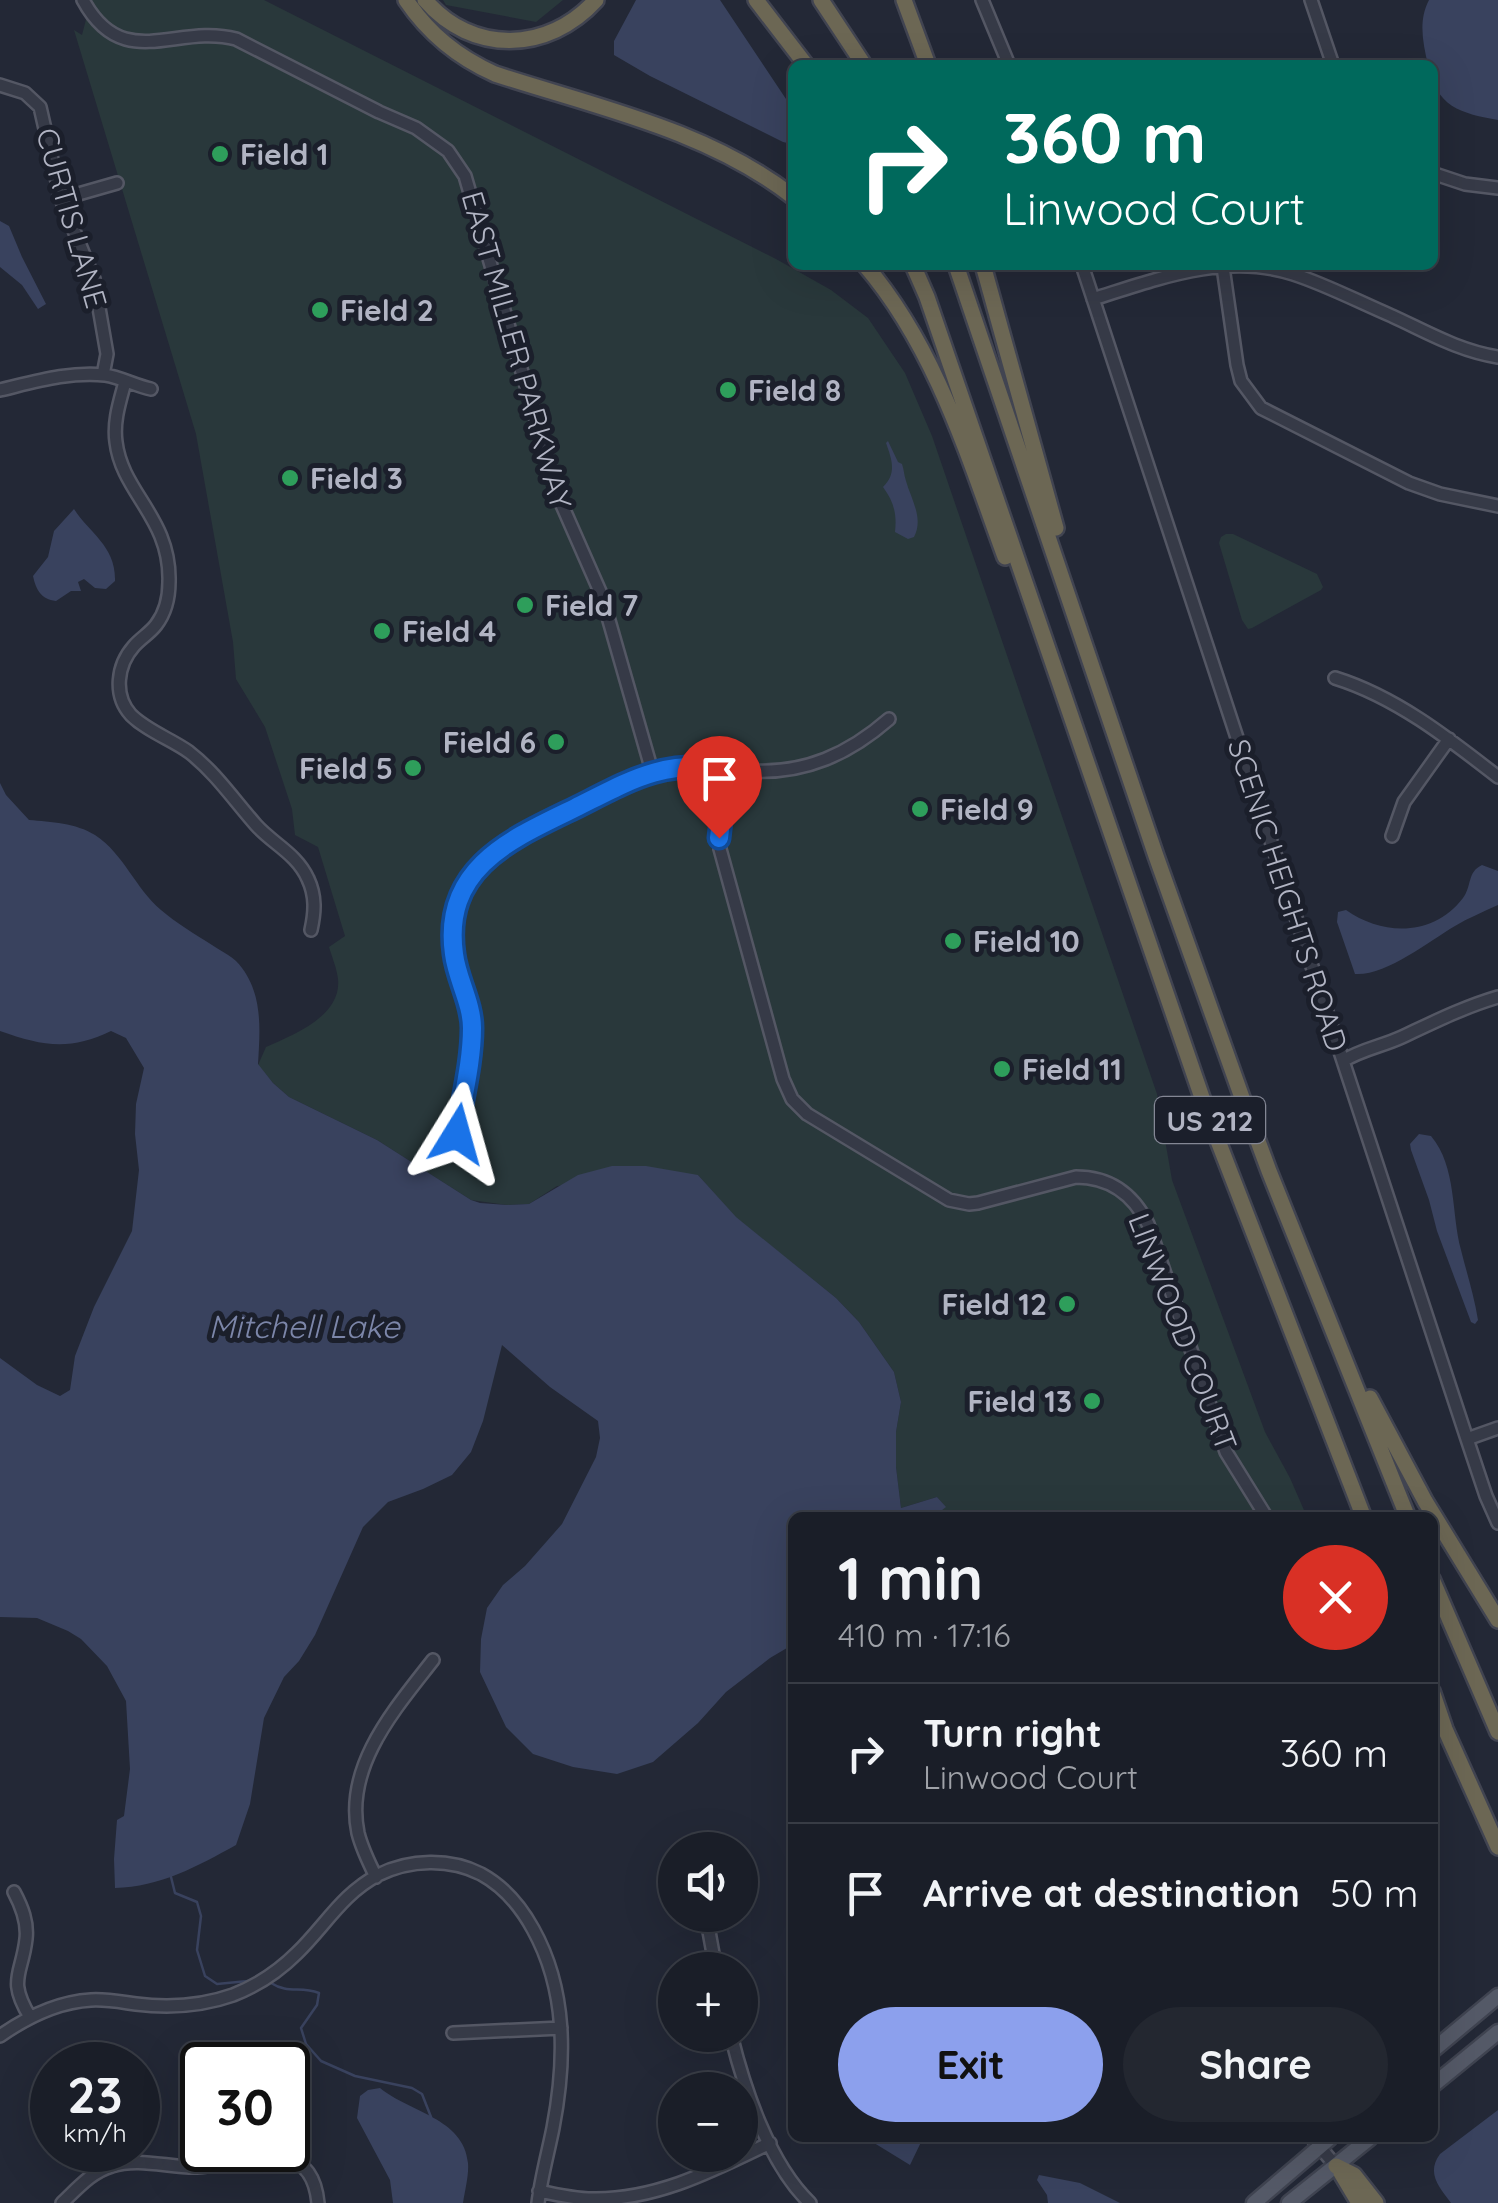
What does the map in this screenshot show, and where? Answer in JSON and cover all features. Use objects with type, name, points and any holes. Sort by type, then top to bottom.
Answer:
[{"type":"highway","points":[[406,0],[431,32],[474,65],[679,133],[744,164],[788,193]]},
{"type":"highway","points":[[425,0],[438,15],[467,33],[491,40],[516,41],[545,36],[571,22],[596,0]]},
{"type":"highway","points":[[756,0],[802,60]]},
{"type":"highway","points":[[820,0],[861,60]]},
{"type":"highway","points":[[904,0],[926,60]]},
{"type":"highway","points":[[869,270],[908,323],[933,369],[1039,652],[1070,716]]},
{"type":"highway","name":"US 212","points":[[915,270],[1208,1115],[1362,1512]]},
{"type":"highway","name":"US 212","points":[[958,270],[1156,856],[1268,1171],[1406,1512]]},
{"type":"highway","points":[[984,270],[1104,700]]},
{"type":"highway","points":[[1268,1171],[1376,1411],[1432,1512]]},
{"type":"highway","points":[[1438,1522],[1498,1620]]},
{"type":"highway","points":[[1438,1594],[1498,1732]]},
{"type":"highway","points":[[1438,1689],[1498,1822]]},
{"type":"highway","points":[[1438,1709],[1498,1847]]},
{"type":"highway","points":[[1336,2166],[1359,2203]]},
{"type":"highway","points":[[1336,2166],[1354,2175],[1376,2203]]},
{"type":"main road","points":[[1438,2046],[1498,1996]]},
{"type":"main road","points":[[1438,2081],[1498,2032]]},
{"type":"main road","points":[[1254,2203],[1319,2142]]},
{"type":"main road","points":[[1289,2203],[1365,2142]]},
{"type":"street","name":"EAST MILLER PARKWAY","points":[[83,0],[99,23],[132,41],[213,35],[236,39],[416,128],[448,151],[466,176],[558,496],[602,596],[652,771]]},
{"type":"street","points":[[982,0],[1007,60]]},
{"type":"street","points":[[1311,0],[1332,60]]},
{"type":"street","name":"CURTIS LANE","points":[[0,85],[25,93],[40,106],[62,199],[94,280],[107,354],[103,375]]},
{"type":"street","points":[[1438,175],[1498,188]]},
{"type":"street","points":[[62,199],[116,183]]},
{"type":"street","name":"SCENIC HEIGHTS ROAD","points":[[1083,270],[1467,1439],[1498,1523]]},
{"type":"street","points":[[1092,300],[1198,270]]},
{"type":"street","points":[[1224,270],[1241,381],[1260,408],[1409,484],[1498,506]]},
{"type":"street","points":[[1276,270],[1333,290],[1450,344],[1498,357]]},
{"type":"street","points":[[0,390],[66,376],[103,375],[151,389]]},
{"type":"street","points":[[125,382],[115,425],[116,442],[120,460],[162,536],[169,594],[157,624],[125,658],[120,672],[122,702],[142,724],[204,764],[257,826],[298,862],[314,894],[312,930]]},
{"type":"street","points":[[1335,678],[1401,708],[1498,777]]},
{"type":"street","points":[[457,1134],[472,1028],[453,940],[456,910],[468,882],[486,858],[550,820],[652,771],[696,765],[778,771],[817,764],[861,742],[889,720]]},
{"type":"street","points":[[1392,836],[1404,802],[1449,739]]},
{"type":"street","name":"LINWOOD COURT","points":[[727,768],[718,828],[720,849],[792,1099],[806,1114],[950,1200],[978,1203],[1076,1177],[1109,1183],[1130,1196],[1148,1224],[1226,1452],[1263,1512]]},
{"type":"street","points":[[1344,1061],[1498,996]]},
{"type":"street","points":[[1467,1439],[1498,1428]]},
{"type":"street","points":[[376,1877],[357,1828],[359,1786],[378,1734],[433,1660]]},
{"type":"street","points":[[0,2036],[30,2017],[64,2004],[112,2000],[187,2006],[236,1994],[296,1954],[343,1899],[376,1877],[418,1863],[439,1863],[478,1873],[511,1897],[530,1922],[554,1977],[561,2028],[560,2088],[538,2197],[616,2199],[689,2182],[770,2143]]},
{"type":"street","points":[[14,1892],[26,1923],[16,1979],[30,2017]]},
{"type":"street","points":[[453,2033],[561,2028]]},
{"type":"street","points":[[736,2052],[770,2143],[790,2179],[810,2203]]},
{"type":"street","points":[[1321,2142],[1336,2166]]},
{"type":"street","points":[[62,2203],[109,2166],[124,2163],[197,2167],[276,2156],[288,2158],[310,2176],[318,2203]]},
{"type":"shaded area","points":[[91,0],[264,0],[776,259],[788,266],[788,270],[796,270],[831,290],[868,318],[905,373],[932,436],[1157,1094],[1172,1180],[1265,1432],[1305,1512],[939,1512],[945,1507],[937,1497],[901,1508],[896,1432],[901,1402],[894,1372],[859,1322],[836,1298],[735,1217],[698,1175],[557,1186],[529,1204],[471,1200],[377,1140],[289,1097],[258,1065],[266,1047],[314,1022],[332,1004],[338,979],[329,947],[345,936],[318,847],[295,835],[292,809],[265,727],[236,679],[233,642],[196,434],[74,30],[82,35]]},
{"type":"shaded area","points":[[443,0],[563,0],[536,22],[446,5]]},
{"type":"shaded area","points":[[1226,534],[1317,574],[1323,587],[1248,629],[1219,543]]},
{"type":"water","points":[[636,0],[720,0],[788,102],[788,143],[614,55],[614,41]]},
{"type":"water","points":[[1429,0],[1498,0],[1498,120],[1462,111],[1438,91],[1438,60],[1427,60],[1424,16]]},
{"type":"water","points":[[0,221],[9,226],[46,304],[38,309],[22,285],[0,267]]},
{"type":"water","points":[[888,441],[902,464],[917,516],[917,530],[908,539],[895,532],[894,508],[883,487],[892,471]]},
{"type":"water","points":[[74,509],[107,549],[115,581],[106,589],[95,588],[84,579],[78,582],[81,591],[51,600],[40,593],[33,576],[48,557],[54,531]]},
{"type":"water","name":"Mitchell Lake","points":[[0,783],[29,820],[55,822],[95,835],[114,852],[161,910],[239,964],[257,1002],[258,1064],[273,1083],[289,1097],[377,1140],[471,1200],[529,1204],[578,1175],[612,1166],[646,1166],[698,1175],[736,1217],[836,1298],[859,1322],[894,1372],[901,1402],[896,1467],[901,1508],[937,1497],[946,1507],[940,1512],[788,1512],[788,1647],[726,1692],[653,1762],[617,1774],[573,1767],[533,1754],[506,1727],[480,1672],[487,1608],[503,1585],[562,1524],[596,1457],[600,1438],[598,1421],[550,1387],[502,1345],[471,1452],[452,1475],[388,1502],[363,1527],[315,1635],[284,1677],[264,1718],[250,1804],[236,1845],[163,1879],[115,1888],[117,1820],[124,1816],[130,1769],[126,1701],[107,1666],[81,1639],[37,1618],[0,1617],[0,1358],[37,1385],[60,1396],[70,1390],[75,1356],[94,1307],[132,1231],[139,1170],[136,1104],[144,1068],[126,1038],[111,1031],[82,1042],[56,1044],[0,1031]]},
{"type":"water","points":[[1482,865],[1498,871],[1498,905],[1393,964],[1355,974],[1337,922],[1338,912],[1346,910],[1360,919],[1391,928],[1423,926],[1451,911],[1466,893],[1474,871]]},
{"type":"water","points":[[1419,1134],[1431,1136],[1445,1162],[1478,1320],[1475,1324],[1437,1231],[1411,1150],[1410,1144]]},
{"type":"water","points":[[380,2088],[457,2136],[468,2163],[463,2203],[393,2203],[390,2180],[357,2118],[360,2096]]},
{"type":"water","points":[[1498,2110],[1498,2203],[1451,2203],[1436,2180],[1436,2161]]},
{"type":"water","points":[[873,2142],[921,2142],[910,2165]]},
{"type":"water","points":[[1039,2175],[1080,2183],[1120,2203],[1048,2203],[1037,2180]]},
{"type":"waterway","points":[[171,1877],[175,1893],[197,1902],[201,1916],[197,1950],[205,1976],[217,1984],[248,1981]]},
{"type":"waterway","points":[[271,1983],[319,1993],[317,2005],[301,2028],[306,2044],[321,2061],[355,2076],[412,2088],[422,2094],[431,2117]]},
{"type":"place","name":"Field 1","points":[[220,154]]},
{"type":"place","name":"Field 2","points":[[320,310]]},
{"type":"place","name":"Field 8","points":[[728,390]]},
{"type":"place","name":"Field 3","points":[[290,478]]},
{"type":"place","name":"Field 7","points":[[525,605]]},
{"type":"place","name":"Field 4","points":[[382,631]]},
{"type":"place","name":"Field 6","points":[[556,742]]},
{"type":"place","name":"Field 5","points":[[413,768]]},
{"type":"place","name":"Field 9","points":[[920,809]]},
{"type":"place","name":"Field 10","points":[[953,941]]},
{"type":"place","name":"Field 11","points":[[1002,1069]]},
{"type":"place","name":"Field 12","points":[[1067,1304]]},
{"type":"place","name":"Field 13","points":[[1092,1401]]},
{"type":"route","points":[[457,1134],[472,1028],[454,954],[454,926],[461,896],[476,869],[500,847],[550,820],[652,771],[683,766],[727,768],[719,838]]}]
